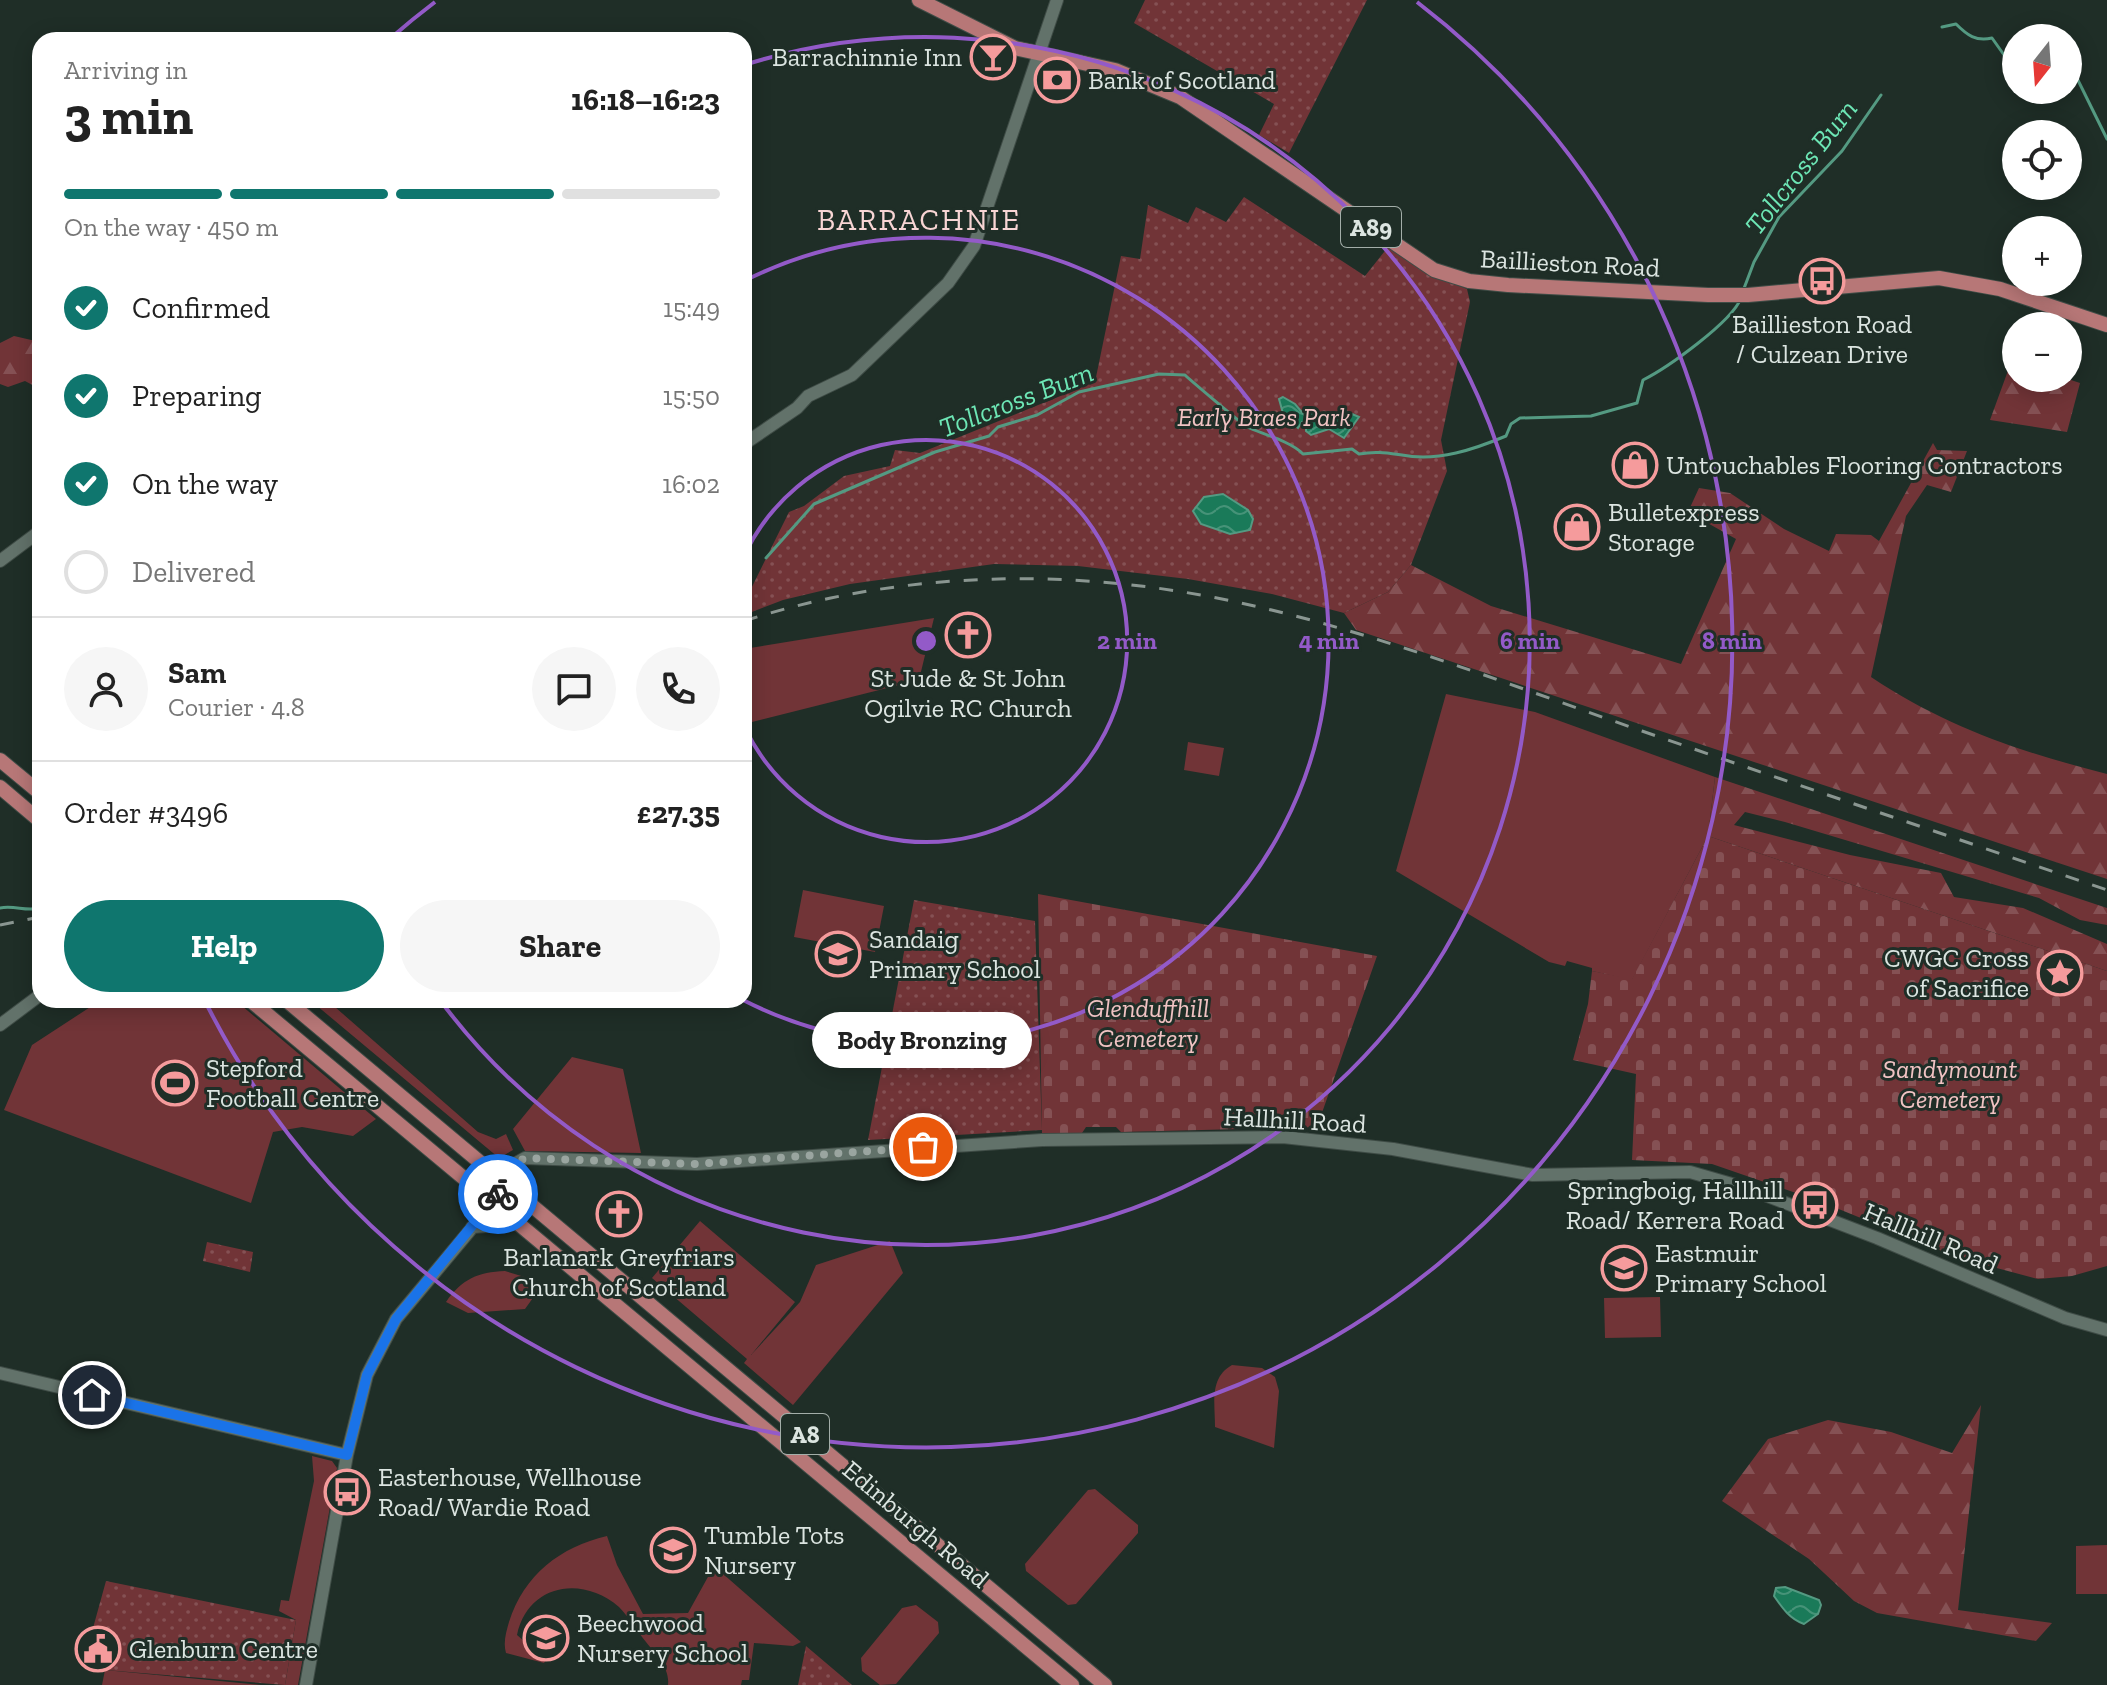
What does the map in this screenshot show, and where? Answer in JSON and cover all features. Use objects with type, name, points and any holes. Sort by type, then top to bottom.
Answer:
[{"type":"main road","name":"A89","points":[[919,0],[988,36],[1036,54]]},
{"type":"main road","name":"Baillieston Road","points":[[1036,54],[1115,70],[1180,97],[1434,270],[1450,276],[1508,285],[1743,295],[1939,278],[2000,289],[2107,325]]},
{"type":"main road","points":[[0,760],[32,786]]},
{"type":"main road","points":[[0,787],[32,814]]},
{"type":"main road","name":"Edinburgh Road","points":[[259,1008],[1072,1685]]},
{"type":"main road","name":"Edinburgh Road","points":[[296,1008],[1105,1685]]},
{"type":"main road","points":[[390,1118],[406,1099]]},
{"type":"main road","points":[[492,1204],[505,1182]]},
{"type":"street","points":[[752,438],[808,396],[852,375],[948,283],[974,246],[1036,54],[1057,0]]},
{"type":"street","points":[[0,561],[32,537]]},
{"type":"street","points":[[0,1025],[32,1001]]},
{"type":"street","name":"Hallhill Road","points":[[505,1182],[516,1163],[525,1158],[697,1164],[1042,1140],[1313,1138],[1533,1175],[1690,1172],[1749,1189],[1877,1238],[2065,1318],[2107,1330]]},
{"type":"street","points":[[306,1685],[347,1455],[367,1375],[396,1319],[492,1204]]},
{"type":"street","points":[[472,1227],[517,1224]]},
{"type":"street","points":[[0,1373],[347,1455]]},
{"type":"green space","points":[[1145,0],[1367,0],[1289,153],[1259,135],[1274,104],[1134,23]]},
{"type":"green space","name":"Early Braes Park","points":[[1244,197],[1365,276],[1388,247],[1431,274],[1467,289],[1470,302],[1441,440],[1447,471],[1411,565],[1388,592],[1344,613],[1272,594],[1188,579],[1078,566],[994,564],[850,584],[783,600],[752,612],[752,587],[789,512],[804,506],[844,476],[890,466],[895,450],[920,453],[1095,382],[1121,256],[1140,259],[1148,205],[1188,223],[1196,207],[1226,222]]},
{"type":"green space","points":[[14,336],[32,340],[32,385],[25,381],[8,387],[0,384],[0,343]]},
{"type":"green space","points":[[2002,387],[2002,392],[2078,392],[2067,432],[1990,420]]},
{"type":"green space","points":[[1933,443],[1937,450],[1967,451],[1951,492],[1927,485],[1906,516],[1871,677],[1928,710],[1984,736],[2107,774],[2107,879],[1356,630],[1344,613],[1388,592],[1411,565],[1491,606],[1681,664],[1736,539],[1688,512],[1699,488],[1730,493],[1784,529],[1829,551],[1836,534],[1871,535],[1879,541]]},
{"type":"green space","points":[[934,618],[919,680],[752,722],[752,648]]},
{"type":"green space","points":[[1446,694],[1535,712],[1715,777],[1708,836],[1632,980],[1592,971],[1592,968],[1567,961],[1565,966],[1549,962],[1396,871]]},
{"type":"green space","points":[[1188,742],[1224,748],[1219,776],[1184,770]]},
{"type":"green space","points":[[1715,777],[2107,908],[2107,925],[2080,920],[2039,898],[1785,822],[1745,812],[1734,825],[1850,855],[1941,873],[1954,897],[2023,908],[2107,944],[2107,971],[1708,836]]},
{"type":"green space","name":"Sandymount Cemetery","points":[[1708,836],[2107,971],[2107,1266],[2072,1276],[2038,1279],[1959,1258],[1819,1201],[1712,1164],[1632,1160],[1636,1074],[1573,1060],[1588,1004],[1592,971],[1632,979]]},
{"type":"green space","points":[[803,890],[884,906],[875,952],[794,937]]},
{"type":"green space","name":"Glenduffhill Cemetery","points":[[1038,894],[1377,956],[1317,1127],[1121,1132],[1116,1127],[1086,1127],[1082,1133],[1042,1133]]},
{"type":"green space","points":[[914,900],[1035,921],[1042,1130],[868,1140]]},
{"type":"green space","name":"Stepford Football Centre","points":[[89,1008],[244,1008],[376,1119],[353,1136],[302,1127],[273,1132],[251,1203],[4,1110],[32,1045]]},
{"type":"green space","points":[[320,1008],[336,1008],[478,1132],[496,1139],[506,1134],[513,1150],[499,1158]]},
{"type":"green space","points":[[572,1057],[623,1069],[641,1153],[525,1151],[513,1129]]},
{"type":"green space","points":[[700,1221],[795,1302],[751,1355],[800,1302],[816,1265],[890,1241],[903,1273],[793,1405],[744,1363],[747,1359],[652,1278]]},
{"type":"green space","points":[[207,1242],[253,1252],[250,1272],[203,1261]]},
{"type":"green space","points":[[505,1271],[528,1278],[540,1288],[525,1309],[468,1313],[446,1302],[471,1278]]},
{"type":"green space","points":[[1660,1297],[1661,1337],[1605,1338],[1604,1298]]},
{"type":"green space","points":[[1232,1365],[1262,1368],[1275,1377],[1279,1391],[1274,1448],[1215,1427],[1217,1384]]},
{"type":"green space","points":[[1981,1405],[1958,1610],[2052,1623],[2036,1641],[1877,1613],[1854,1601],[1809,1559],[1722,1501],[1768,1439],[1828,1420],[1891,1432],[1952,1453]]},
{"type":"green space","points":[[312,1456],[332,1461],[337,1468],[298,1685],[285,1685],[296,1620],[279,1611],[281,1600],[289,1601],[314,1481]]},
{"type":"green space","points":[[1095,1489],[1138,1525],[1138,1533],[1076,1604],[1068,1605],[1026,1571],[1025,1564],[1088,1490]]},
{"type":"green space","points":[[607,1536],[617,1565],[643,1614],[688,1613],[714,1566],[801,1642],[793,1646],[754,1643],[749,1680],[742,1680],[741,1685],[668,1685],[662,1662],[619,1607],[604,1597],[573,1588],[544,1595],[523,1618],[517,1635],[546,1660],[544,1663],[506,1653],[509,1622],[524,1590],[534,1577],[574,1547]]},
{"type":"green space","points":[[2107,1545],[2107,1594],[2076,1594],[2076,1546]]},
{"type":"green space","points":[[106,1581],[296,1620],[285,1685],[105,1670],[114,1633],[93,1628]]},
{"type":"green space","points":[[916,1605],[938,1622],[939,1633],[896,1684],[880,1685],[862,1671],[861,1658],[902,1608]]},
{"type":"green space","points":[[806,1646],[852,1685],[798,1685]]},
{"type":"green space","points":[[105,1670],[261,1685],[102,1685]]},
{"type":"water","points":[[1283,397],[1295,404],[1306,417],[1309,412],[1333,421],[1343,410],[1359,417],[1344,438],[1329,429],[1311,435],[1306,431],[1306,423],[1302,422],[1298,428],[1284,417],[1279,399]]},
{"type":"water","points":[[1223,494],[1248,510],[1253,519],[1250,530],[1230,534],[1201,524],[1193,511],[1204,497]]},
{"type":"water","points":[[1785,1587],[1819,1600],[1818,1614],[1804,1624],[1791,1616],[1774,1596],[1776,1588]]},
{"type":"waterway","name":"Tollcross Burn","points":[[1942,27],[1956,24],[1972,37],[1992,38],[2002,52]]},
{"type":"waterway","name":"Tollcross Burn","points":[[2082,88],[2107,139]]},
{"type":"waterway","name":"Tollcross Burn","points":[[1743,291],[1754,262],[1779,217],[1842,151],[1881,95]]},
{"type":"waterway","name":"Tollcross Burn","points":[[766,558],[814,504],[935,452],[989,436],[998,427],[1037,415],[1079,392],[1159,374],[1185,375],[1247,427],[1285,442],[1303,454],[1352,449],[1359,454],[1376,452],[1429,457],[1469,450],[1506,436],[1511,424],[1520,418],[1591,416],[1637,403],[1643,380],[1667,366],[1712,331],[1741,298]]},
{"type":"waterway","name":"Tollcross Burn","points":[[0,908],[32,909]]},
{"type":"railway","points":[[752,619],[865,592],[926,583],[988,579],[1113,583],[1236,602],[1390,643],[2107,890]]},
{"type":"railway","points":[[0,925],[32,919]]},
{"type":"way so far","points":[[498,1194],[516,1163],[525,1158],[697,1164],[923,1147]]},
{"type":"place","name":"Barrachinnie Inn","points":[[993,57]]},
{"type":"place","name":"Bank of Scotland","points":[[1057,80]]},
{"type":"place","name":"Baillieston Road / Culzean Drive","points":[[1822,281]]},
{"type":"place","name":"Untouchables Flooring Contractors","points":[[1635,465]]},
{"type":"place","name":"Bulletexpress Storage","points":[[1577,527]]},
{"type":"place","name":"St Jude & St John Ogilvie RC Church","points":[[968,635]]},
{"type":"place","name":"Sandaig Primary School","points":[[838,954]]},
{"type":"place","name":"CWGC Cross of Sacrifice","points":[[2060,973]]},
{"type":"place","name":"Stepford Football Centre","points":[[175,1083]]},
{"type":"place","name":"Body Bronzing","points":[[923,1147]]},
{"type":"place","name":"Springboig, Hallhill Road/ Kerrera Road","points":[[1815,1205]]},
{"type":"place","name":"Barlanark Greyfriars Church of Scotland","points":[[619,1214]]},
{"type":"place","name":"Eastmuir Primary School","points":[[1624,1268]]},
{"type":"place","name":"Easterhouse, Wellhouse Road/ Wardie Road","points":[[347,1492]]},
{"type":"place","name":"Tumble Tots Nursery","points":[[673,1550]]},
{"type":"place","name":"Beechwood Nursery School","points":[[546,1638]]},
{"type":"place","name":"Glenburn Centre","points":[[98,1649]]},
{"type":"district","name":"BARRACHNIE","points":[[919,220]]},
{"type":"route","points":[[92,1395],[347,1455],[367,1375],[396,1319],[498,1194]]}]
